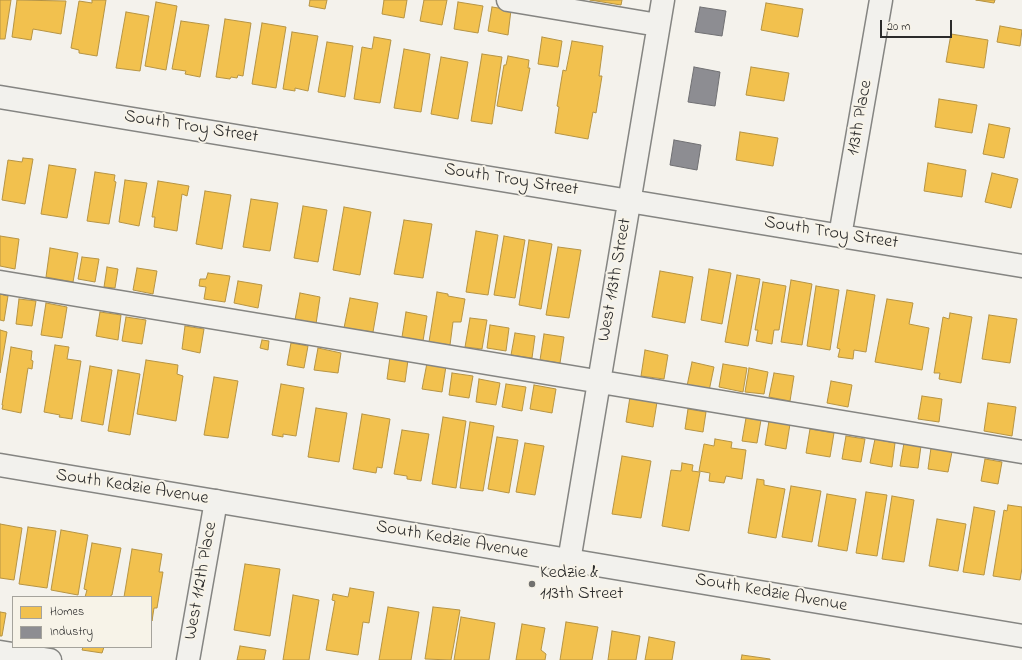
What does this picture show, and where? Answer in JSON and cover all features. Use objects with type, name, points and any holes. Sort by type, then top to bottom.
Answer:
[{"type":"street","points":[[508,0],[658,25]]},
{"type":"street","name":"West 113th Street","points":[[569,560],[663,0]]},
{"type":"street","name":"113th Place","points":[[840,236],[881,0]]},
{"type":"street","name":"South Troy Street","points":[[0,97],[1022,266]]},
{"type":"street","points":[[0,282],[1022,452]]},
{"type":"street","name":"South Kedzie Avenue","points":[[0,466],[1022,636]]},
{"type":"street","name":"West 112th Place","points":[[188,660],[216,501]]},
{"type":"street","points":[[0,652],[50,660]]},
{"type":"building: Homes","points":[[0,0],[11,0],[5,39],[0,39]]},
{"type":"building: Homes","points":[[17,0],[66,1],[61,34],[33,29],[31,40],[12,37]]},
{"type":"building: Homes","points":[[92,0],[106,0],[97,56],[79,53],[79,50],[71,48],[79,1],[92,3]]},
{"type":"building: Homes","points":[[310,0],[327,0],[325,9],[309,6]]},
{"type":"building: Homes","points":[[384,0],[407,0],[404,18],[382,14]]},
{"type":"building: Homes","points":[[424,0],[447,0],[442,25],[420,21]]},
{"type":"building: Homes","points":[[590,0],[622,0],[621,5]]},
{"type":"building: Homes","points":[[976,0],[995,0],[994,3]]},
{"type":"building: Homes","points":[[156,2],[177,6],[166,70],[145,66]]},
{"type":"building: Homes","points":[[458,2],[483,6],[478,33],[454,29]]},
{"type":"building: Homes","points":[[766,3],[803,9],[798,37],[761,30]]},
{"type":"building: Homes","points":[[492,7],[511,10],[508,35],[488,31]]},
{"type":"building: Homes","points":[[126,12],[149,16],[140,71],[116,68]]},
{"type":"building: Homes","points":[[225,19],[251,23],[243,76],[238,75],[237,78],[231,77],[230,79],[216,77]]},
{"type":"building: Homes","points":[[181,21],[209,25],[200,77],[185,74],[186,71],[172,69]]},
{"type":"building: Homes","points":[[262,23],[286,27],[276,88],[252,84]]},
{"type":"building: Homes","points":[[1000,26],[1022,30],[1020,46],[997,42]]},
{"type":"building: Homes","points":[[292,32],[318,36],[308,91],[295,88],[295,91],[283,89]]},
{"type":"building: Homes","points":[[951,34],[988,40],[984,68],[946,62]]},
{"type":"building: Homes","points":[[374,37],[391,40],[380,103],[354,99],[362,47],[372,49]]},
{"type":"building: Homes","points":[[542,37],[562,41],[558,67],[538,64]]},
{"type":"building: Homes","points":[[572,41],[603,46],[599,76],[602,76],[596,113],[593,112],[588,139],[555,133],[559,107],[557,106],[563,70],[566,71]]},
{"type":"building: Homes","points":[[327,42],[353,46],[345,97],[318,92]]},
{"type":"building: Homes","points":[[404,49],[430,54],[421,112],[394,108]]},
{"type":"building: Homes","points":[[482,54],[502,57],[492,124],[471,121]]},
{"type":"building: Homes","points":[[508,56],[529,60],[528,68],[530,68],[522,111],[497,106],[504,65],[506,65]]},
{"type":"building: Homes","points":[[441,57],[468,62],[458,119],[431,114]]},
{"type":"building: Homes","points":[[751,67],[789,73],[784,101],[746,95]]},
{"type":"building: Homes","points":[[939,99],[977,105],[972,133],[935,127]]},
{"type":"building: Homes","points":[[989,124],[1010,128],[1004,158],[983,154]]},
{"type":"building: Homes","points":[[740,132],[778,138],[773,166],[736,160]]},
{"type":"building: Homes","points":[[23,158],[33,159],[25,204],[2,200],[8,160],[22,162]]},
{"type":"building: Homes","points":[[928,163],[966,170],[962,197],[924,191]]},
{"type":"building: Homes","points":[[49,165],[76,169],[67,218],[41,214]]},
{"type":"building: Homes","points":[[95,172],[115,175],[114,181],[116,182],[109,224],[87,221]]},
{"type":"building: Homes","points":[[992,173],[1018,179],[1011,208],[985,202]]},
{"type":"building: Homes","points":[[125,180],[147,183],[139,226],[119,222]]},
{"type":"building: Homes","points":[[158,181],[189,186],[187,196],[182,194],[177,231],[154,227],[155,217],[152,217]]},
{"type":"building: Homes","points":[[205,191],[231,195],[222,249],[196,244]]},
{"type":"building: Homes","points":[[251,199],[278,203],[270,251],[243,247]]},
{"type":"building: Homes","points":[[303,206],[327,210],[318,262],[294,258]]},
{"type":"building: Homes","points":[[344,207],[371,212],[360,275],[333,270]]},
{"type":"building: Homes","points":[[404,220],[432,224],[423,278],[394,274]]},
{"type":"building: Homes","points":[[476,231],[498,235],[488,295],[466,292]]},
{"type":"building: Homes","points":[[0,236],[19,239],[15,269],[0,266]]},
{"type":"building: Homes","points":[[504,236],[525,240],[515,298],[494,295]]},
{"type":"building: Homes","points":[[529,240],[552,244],[541,309],[519,305]]},
{"type":"building: Homes","points":[[558,247],[581,250],[569,318],[546,315]]},
{"type":"building: Homes","points":[[50,248],[78,253],[73,282],[46,277]]},
{"type":"building: Homes","points":[[82,257],[99,259],[95,282],[78,279]]},
{"type":"building: Homes","points":[[107,267],[118,269],[115,288],[104,287]]},
{"type":"building: Homes","points":[[137,268],[157,271],[153,294],[133,290]]},
{"type":"building: Homes","points":[[709,269],[731,273],[722,324],[701,320]]},
{"type":"building: Homes","points":[[660,271],[693,277],[685,323],[652,317]]},
{"type":"building: Homes","points":[[208,273],[230,276],[225,302],[204,299],[206,287],[199,286],[200,279],[206,279]]},
{"type":"building: Homes","points":[[737,275],[760,279],[748,346],[725,342]]},
{"type":"building: Homes","points":[[791,280],[812,284],[802,345],[781,342]]},
{"type":"building: Homes","points":[[238,281],[262,285],[258,308],[234,303]]},
{"type":"building: Homes","points":[[763,282],[786,286],[779,330],[774,330],[772,344],[756,341],[758,330],[755,330]]},
{"type":"building: Homes","points":[[816,286],[839,290],[830,350],[807,346]]},
{"type":"building: Homes","points":[[847,290],[875,295],[866,352],[854,350],[853,359],[838,357],[840,349],[837,348]]},
{"type":"building: Homes","points":[[437,292],[448,294],[448,296],[465,299],[461,322],[453,322],[450,345],[429,342]]},
{"type":"building: Homes","points":[[0,293],[4,293],[3,295],[8,296],[4,321],[0,320]]},
{"type":"building: Homes","points":[[300,293],[320,297],[316,324],[295,320]]},
{"type":"building: Homes","points":[[350,298],[378,303],[373,332],[344,328]]},
{"type":"building: Homes","points":[[19,299],[36,301],[32,326],[16,324]]},
{"type":"building: Homes","points":[[887,299],[913,303],[909,324],[929,328],[922,370],[875,362]]},
{"type":"building: Homes","points":[[46,303],[67,307],[62,338],[41,335]]},
{"type":"building: Homes","points":[[100,312],[121,315],[118,340],[96,336]]},
{"type":"building: Homes","points":[[406,312],[427,316],[423,341],[402,337]]},
{"type":"building: Homes","points":[[950,313],[972,317],[961,383],[939,379],[940,373],[934,373],[943,317],[949,319]]},
{"type":"building: Homes","points":[[989,315],[1017,319],[1010,363],[982,359]]},
{"type":"building: Homes","points":[[126,317],[146,320],[142,344],[122,341]]},
{"type":"building: Homes","points":[[470,318],[487,320],[482,349],[465,347]]},
{"type":"building: Homes","points":[[490,325],[509,328],[506,351],[487,348]]},
{"type":"building: Homes","points":[[185,326],[204,329],[200,353],[182,349]]},
{"type":"building: Homes","points":[[0,330],[7,332],[0,373]]},
{"type":"building: Homes","points":[[515,333],[535,336],[532,358],[511,355]]},
{"type":"building: Homes","points":[[544,334],[564,337],[560,363],[540,360]]},
{"type":"building: Homes","points":[[262,340],[269,341],[268,350],[260,348]]},
{"type":"building: Homes","points":[[291,343],[308,346],[304,368],[287,365]]},
{"type":"building: Homes","points":[[55,345],[69,347],[67,359],[81,361],[72,419],[59,417],[60,415],[44,412]]},
{"type":"building: Homes","points":[[11,347],[32,351],[32,369],[28,368],[21,413],[2,409]]},
{"type":"building: Homes","points":[[318,348],[341,353],[338,373],[314,370]]},
{"type":"building: Homes","points":[[645,350],[668,355],[664,379],[641,376]]},
{"type":"building: Homes","points":[[390,357],[408,360],[405,382],[387,379]]},
{"type":"building: Homes","points":[[146,360],[178,365],[177,374],[183,376],[176,421],[137,414]]},
{"type":"building: Homes","points":[[692,362],[714,367],[709,391],[687,386]]},
{"type":"building: Homes","points":[[427,363],[446,366],[442,392],[422,389]]},
{"type":"building: Homes","points":[[723,364],[747,368],[743,392],[719,387]]},
{"type":"building: Homes","points":[[90,366],[112,370],[103,425],[81,421]]},
{"type":"building: Homes","points":[[749,368],[768,372],[764,394],[745,392]]},
{"type":"building: Homes","points":[[118,370],[140,374],[130,435],[108,431]]},
{"type":"building: Homes","points":[[452,373],[473,376],[469,398],[449,395]]},
{"type":"building: Homes","points":[[774,373],[794,376],[790,401],[769,397]]},
{"type":"building: Homes","points":[[214,377],[238,381],[228,438],[204,435]]},
{"type":"building: Homes","points":[[479,379],[500,383],[496,405],[476,402]]},
{"type":"building: Homes","points":[[831,381],[852,385],[848,407],[827,403]]},
{"type":"building: Homes","points":[[281,384],[304,388],[296,436],[283,434],[283,437],[272,435]]},
{"type":"building: Homes","points":[[506,384],[526,387],[522,411],[502,407]]},
{"type":"building: Homes","points":[[534,385],[556,389],[552,413],[530,409]]},
{"type":"building: Homes","points":[[922,396],[942,399],[939,422],[918,419]]},
{"type":"building: Homes","points":[[630,397],[657,402],[653,427],[626,422]]},
{"type":"building: Homes","points":[[988,403],[1016,407],[1012,436],[984,431]]},
{"type":"building: Homes","points":[[316,408],[347,413],[339,462],[308,457]]},
{"type":"building: Homes","points":[[688,409],[706,412],[703,432],[685,429]]},
{"type":"building: Homes","points":[[362,414],[390,419],[382,468],[377,467],[376,473],[353,469]]},
{"type":"building: Homes","points":[[443,417],[466,421],[456,488],[432,484]]},
{"type":"building: Homes","points":[[746,418],[761,420],[757,443],[742,441]]},
{"type":"building: Homes","points":[[769,421],[790,424],[786,449],[765,445]]},
{"type":"building: Homes","points":[[470,422],[494,426],[483,491],[460,488]]},
{"type":"building: Homes","points":[[810,429],[834,433],[830,457],[806,453]]},
{"type":"building: Homes","points":[[402,430],[429,434],[421,481],[407,479],[407,476],[394,474]]},
{"type":"building: Homes","points":[[846,436],[865,439],[861,462],[842,459]]},
{"type":"building: Homes","points":[[497,437],[518,440],[509,493],[488,489]]},
{"type":"building: Homes","points":[[715,439],[732,442],[731,448],[746,450],[742,479],[726,476],[724,483],[709,481],[710,473],[699,471],[704,444],[714,446]]},
{"type":"building: Homes","points":[[875,439],[895,443],[892,467],[870,463]]},
{"type":"building: Homes","points":[[525,443],[544,446],[535,495],[516,492]]},
{"type":"building: Homes","points":[[904,443],[921,446],[918,468],[900,466]]},
{"type":"building: Homes","points":[[931,448],[952,452],[948,472],[928,469]]},
{"type":"building: Homes","points":[[622,456],[651,461],[641,518],[612,514]]},
{"type":"building: Homes","points":[[985,459],[1002,462],[998,484],[981,481]]},
{"type":"building: Homes","points":[[682,463],[693,465],[692,471],[700,472],[689,531],[662,526],[671,470],[681,471]]},
{"type":"building: Homes","points":[[757,479],[764,480],[764,485],[785,489],[776,538],[748,533]]},
{"type":"building: Homes","points":[[791,486],[821,491],[812,542],[782,537]]},
{"type":"building: Homes","points":[[866,492],[887,495],[877,556],[856,553]]},
{"type":"building: Homes","points":[[827,494],[856,499],[847,551],[818,546]]},
{"type":"building: Homes","points":[[892,496],[914,500],[904,562],[882,559]]},
{"type":"building: Homes","points":[[1008,505],[1022,507],[1022,568],[1020,580],[993,576],[1004,510],[1007,511]]},
{"type":"building: Homes","points":[[974,507],[995,511],[984,575],[963,572]]},
{"type":"building: Homes","points":[[937,519],[966,524],[958,571],[929,566]]},
{"type":"building: Homes","points":[[0,524],[22,528],[14,580],[0,578]]},
{"type":"building: Homes","points":[[28,527],[56,531],[47,588],[19,584]]},
{"type":"building: Homes","points":[[61,530],[88,535],[78,595],[51,590]]},
{"type":"building: Homes","points":[[92,543],[121,548],[112,595],[85,596],[87,590],[84,589]]},
{"type":"building: Homes","points":[[132,549],[162,554],[159,572],[163,572],[157,608],[154,608],[152,621],[152,596],[124,596]]},
{"type":"building: Homes","points":[[245,564],[280,569],[270,636],[234,630]]},
{"type":"building: Homes","points":[[350,588],[374,592],[369,623],[363,622],[358,655],[326,650],[335,601],[332,600],[333,594],[348,597]]},
{"type":"building: Homes","points":[[293,595],[319,600],[309,660],[283,660]]},
{"type":"building: Homes","points":[[388,607],[419,612],[411,660],[379,660]]},
{"type":"building: Homes","points":[[433,607],[460,610],[451,660],[425,659]]},
{"type":"building: Homes","points":[[0,612],[6,613],[2,636],[0,636]]},
{"type":"building: Homes","points":[[461,617],[495,623],[489,660],[454,660]]},
{"type":"building: Homes","points":[[566,622],[598,627],[592,660],[560,660]]},
{"type":"building: Homes","points":[[522,624],[545,628],[541,650],[546,654],[545,660],[516,660]]},
{"type":"building: Homes","points":[[612,631],[640,636],[636,660],[608,660]]},
{"type":"building: Homes","points":[[649,637],[675,642],[672,660],[645,660]]},
{"type":"building: Homes","points":[[240,646],[266,650],[264,660],[237,660]]},
{"type":"building: Homes","points":[[83,648],[104,648],[102,653],[82,650]]},
{"type":"building: Homes","points":[[742,655],[770,659],[770,660],[741,660]]},
{"type":"building: Industry","points":[[700,7],[726,11],[722,36],[695,32]]},
{"type":"building: Industry","points":[[694,67],[720,72],[715,106],[688,102]]},
{"type":"building: Industry","points":[[674,140],[701,145],[697,170],[670,165]]},
{"type":"place","name":"Kedzie & 113th Street","points":[[532,584]]}]
